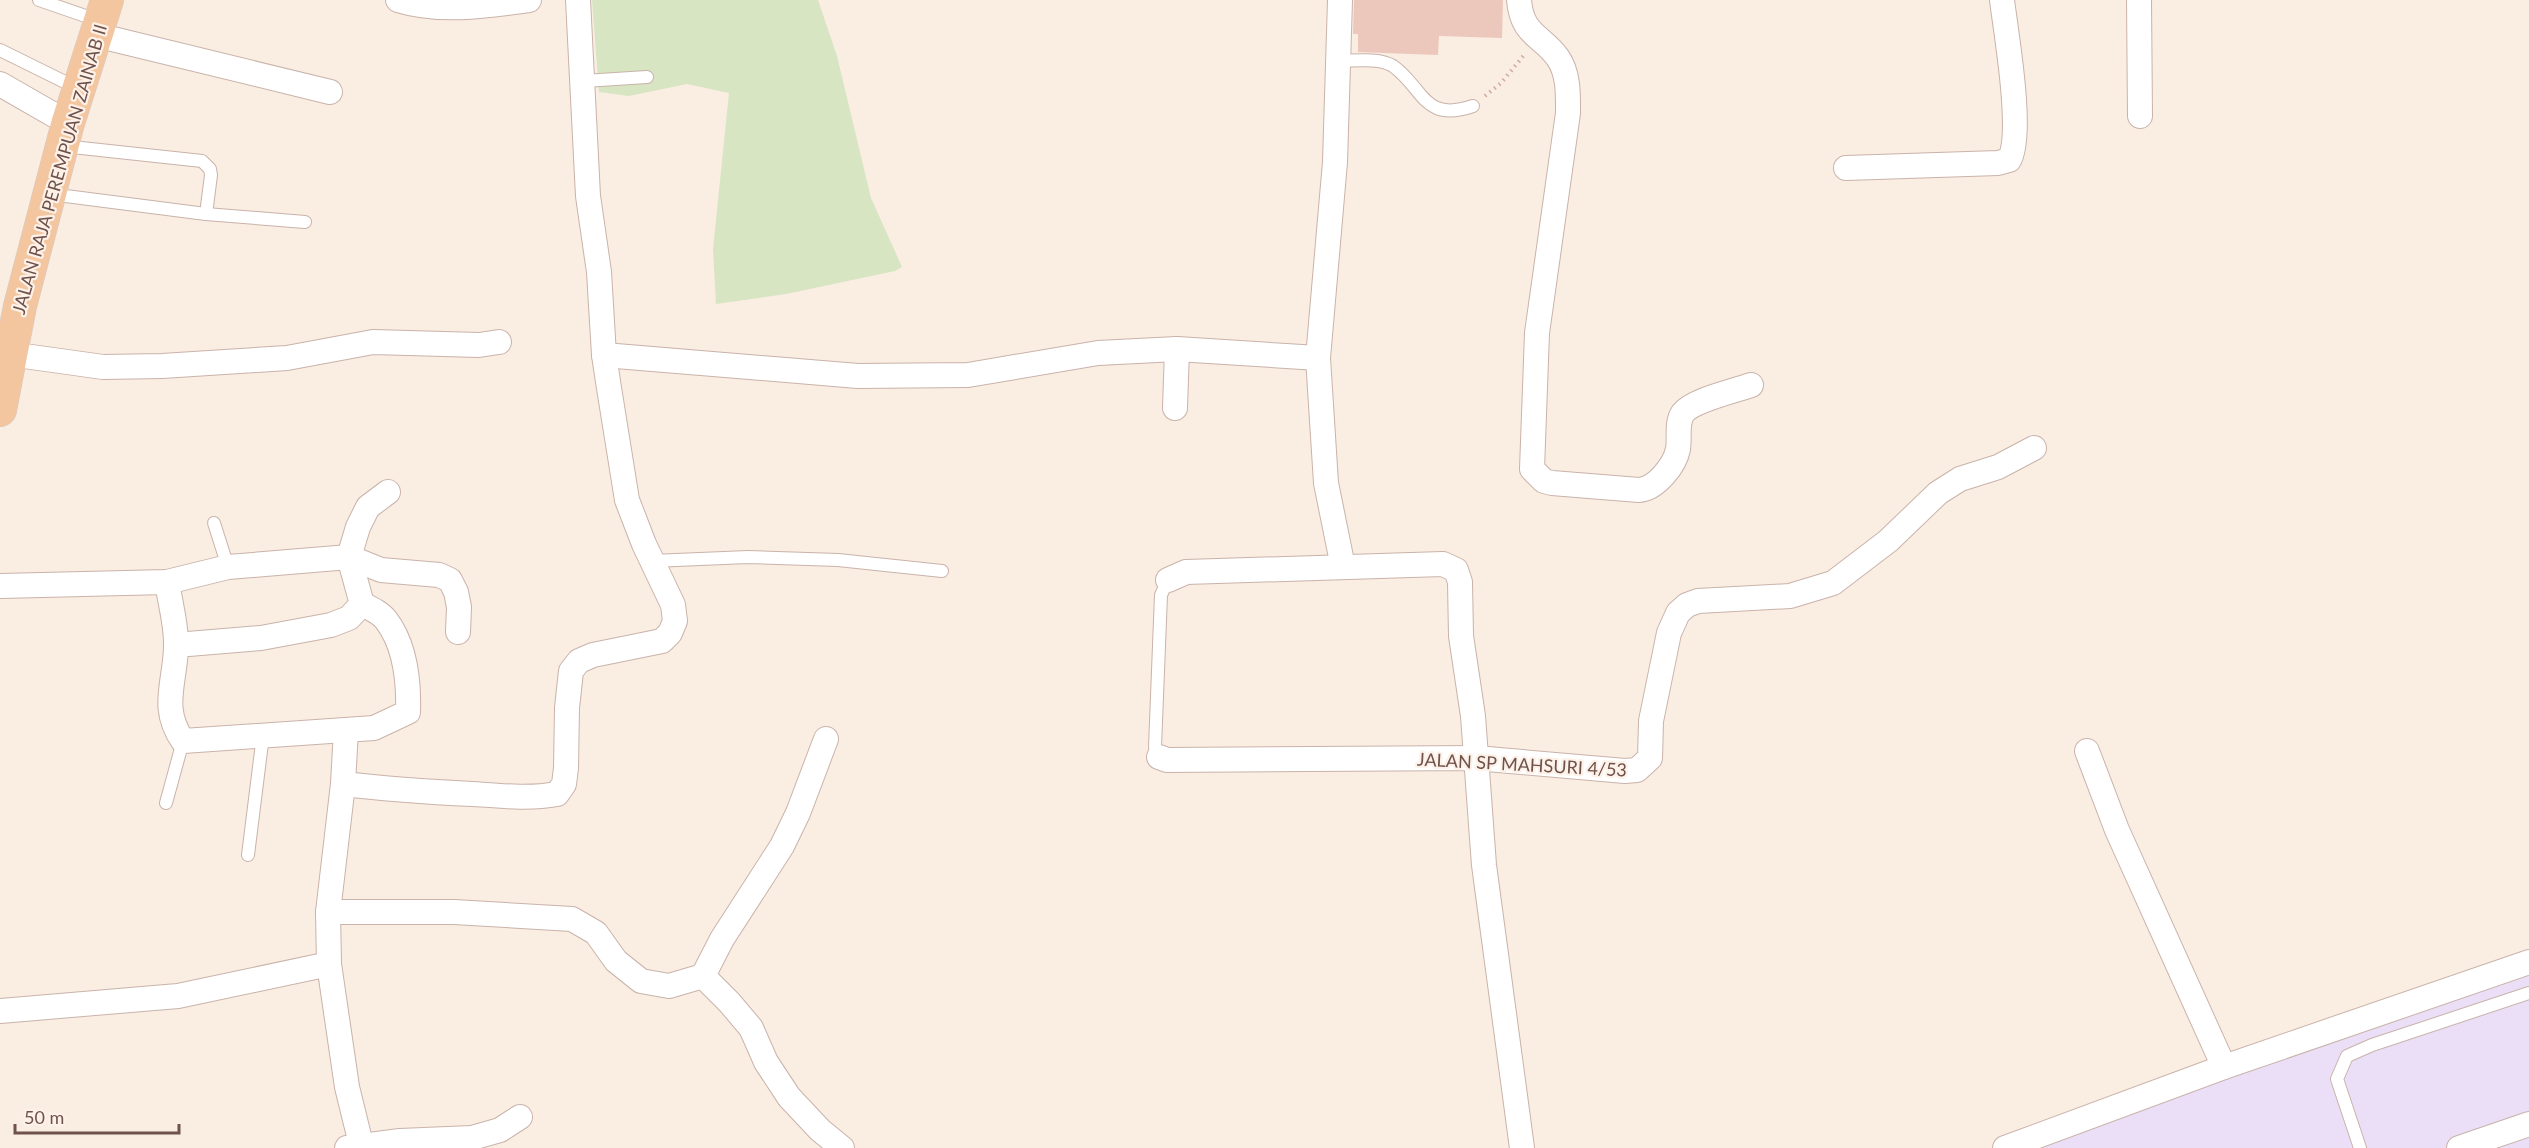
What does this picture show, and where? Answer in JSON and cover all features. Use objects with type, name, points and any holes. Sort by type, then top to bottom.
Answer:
[{"type":"main road","name":"JALAN RAJA PEREMPUAN ZAINAB II","points":[[0,410],[10,354],[10,304],[49,194],[78,88],[101,19]]},
{"type":"street","points":[[398,0],[418,6],[488,6],[529,0]]},
{"type":"street","points":[[343,784],[395,790],[504,796],[542,797],[557,794],[564,784],[566,768],[567,708],[571,671],[579,661],[593,655],[662,641],[670,633],[675,621],[673,605],[627,500],[604,355],[599,272],[588,196],[584,81],[578,0]]},
{"type":"street","points":[[1340,0],[1335,162],[1318,358],[1326,483],[1343,567]]},
{"type":"street","points":[[1519,0],[1525,24],[1536,38],[1557,55],[1568,83],[1568,114],[1537,333],[1532,469],[1537,476],[1552,483],[1639,490],[1651,488],[1660,480],[1677,454],[1679,426],[1683,413],[1694,404],[1751,385]]},
{"type":"street","points":[[1846,168],[1998,163],[2009,160],[2013,152],[2014,109],[2002,0]]},
{"type":"street","points":[[2139,0],[2140,116]]},
{"type":"street","points":[[101,19],[330,92]]},
{"type":"street","points":[[0,84],[65,134]]},
{"type":"street","points":[[10,354],[103,367],[162,366],[287,358],[373,342],[479,345],[499,342]]},
{"type":"street","points":[[604,355],[858,376],[968,375],[1098,353],[1177,349],[1318,358]]},
{"type":"street","points":[[1175,408],[1177,349]]},
{"type":"street","name":"JALAN SP MAHSURI 4/53","points":[[1159,757],[1167,760],[1476,758],[1625,771],[1637,770],[1650,758],[1651,721],[1670,633],[1678,613],[1687,605],[1698,601],[1790,596],[1833,583],[1888,541],[1938,493],[1960,479],[1998,468],[2034,448]]},
{"type":"street","points":[[167,582],[176,645],[170,711],[173,727],[183,741],[374,728],[408,712],[409,683],[402,651],[386,619],[362,604],[349,557],[358,527],[368,507],[388,492]]},
{"type":"street","points":[[0,586],[167,582],[228,567],[349,557],[381,570],[439,574],[450,580],[456,592],[459,607],[458,632]]},
{"type":"street","points":[[1168,580],[1185,572],[1443,564],[1456,570],[1460,582],[1461,636],[1473,716],[1484,865],[1522,1148]]},
{"type":"street","points":[[176,645],[261,638],[331,625],[349,618],[362,604]]},
{"type":"street","points":[[346,730],[343,784],[328,912],[328,964],[357,1147],[400,1141],[472,1138],[500,1130],[520,1117]]},
{"type":"street","points":[[328,912],[454,912],[572,919],[596,933],[616,961],[640,981],[669,986],[703,976],[722,939],[782,846],[798,813],[826,739]]},
{"type":"street","points":[[2086,751],[2117,830],[2224,1067]]},
{"type":"street","points":[[2005,1148],[2224,1067],[2529,962]]},
{"type":"street","points":[[0,1011],[177,996],[328,964]]},
{"type":"street","points":[[703,976],[751,1028],[766,1062],[789,1097],[820,1130],[842,1148]]},
{"type":"street","points":[[2459,1148],[2529,1124]]},
{"type":"lane","points":[[39,0],[101,19]]},
{"type":"lane","points":[[0,50],[78,88]]},
{"type":"lane","points":[[1337,61],[1379,62],[1392,65],[1428,104],[1443,110],[1459,111],[1473,106]]},
{"type":"lane","points":[[584,81],[647,77]]},
{"type":"lane","points":[[65,134],[202,161],[210,169],[211,175],[206,214]]},
{"type":"lane","points":[[49,194],[206,214],[304,222]]},
{"type":"lane","points":[[214,523],[228,567]]},
{"type":"lane","points":[[652,561],[748,557],[838,560],[942,571]]},
{"type":"lane","points":[[1159,757],[1155,747],[1161,595],[1168,580]]},
{"type":"lane","points":[[248,855],[263,735]]},
{"type":"lane","points":[[166,803],[183,741]]},
{"type":"lane","points":[[2361,1148],[2337,1079],[2347,1056],[2372,1045],[2529,993]]},
{"type":"path","points":[[1473,106],[1501,83],[1519,63],[1536,38]]},
{"type":"shaded area","points":[[2529,972],[2529,1148],[2031,1148],[2250,1069]]},
{"type":"green space","points":[[592,0],[818,0],[837,56],[871,198],[902,267],[895,271],[786,294],[716,304],[713,249],[729,93],[687,84],[629,96],[599,92]]},
{"type":"building","points":[[1354,0],[1503,0],[1502,38],[1439,36],[1438,55],[1358,52],[1358,34],[1353,34]]}]
